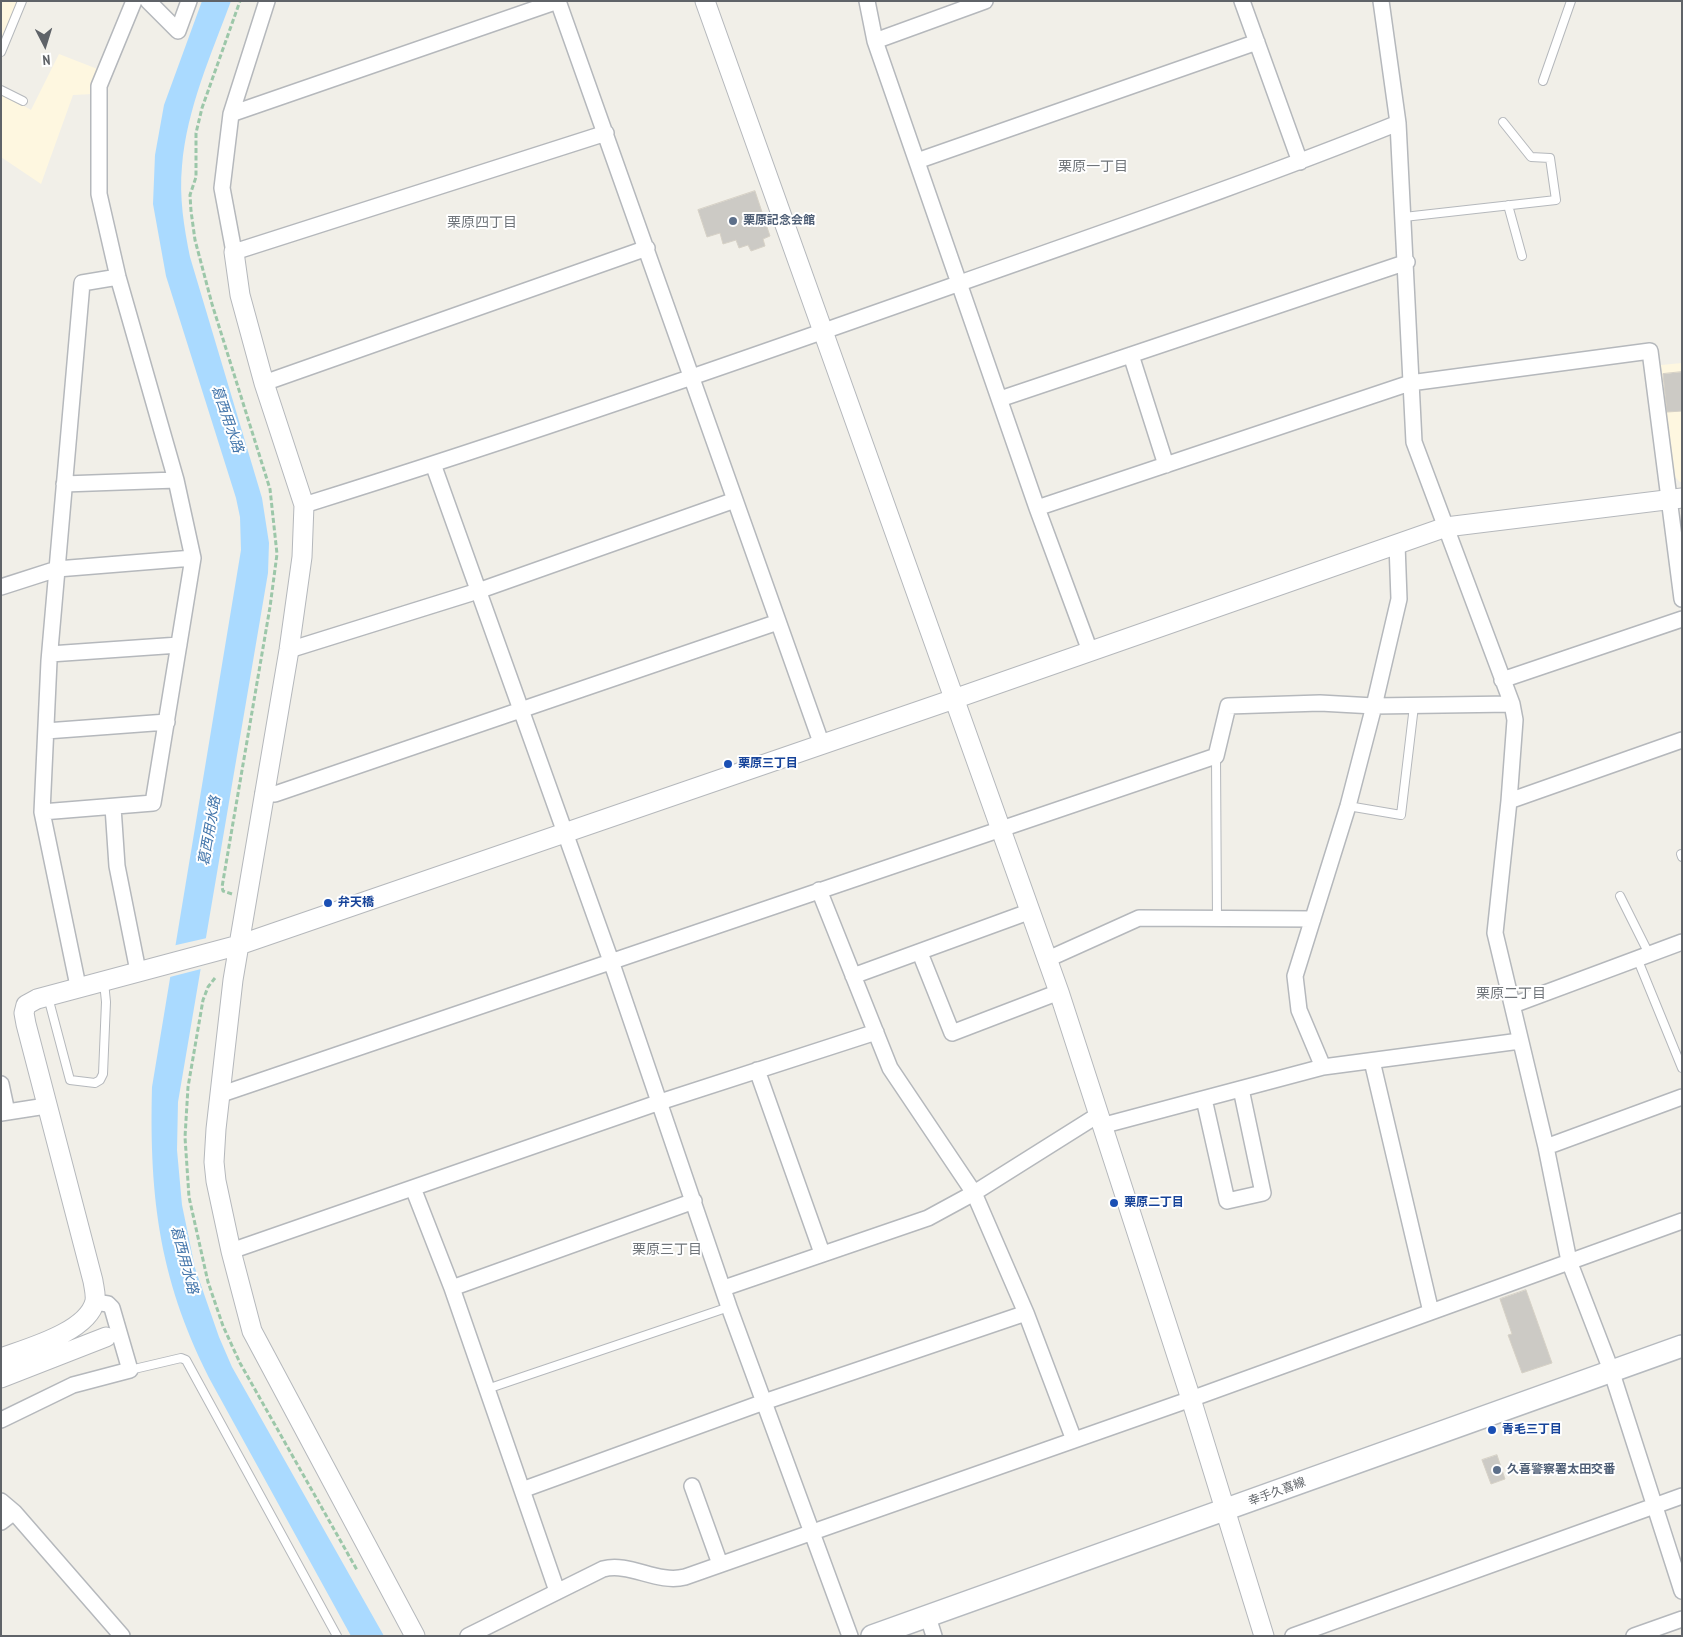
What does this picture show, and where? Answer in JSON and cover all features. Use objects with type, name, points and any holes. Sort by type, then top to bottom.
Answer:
[{"type":"main road","name":"幸手久喜線","points":[[872,1636],[931,1626],[1226,1511],[1611,1370],[1682,1346]]},
{"type":"street","points":[[148,1],[178,31],[189,1]]},
{"type":"street","points":[[267,1],[231,114],[222,188],[240,295],[264,383],[304,505],[302,557],[289,650],[263,794],[239,945],[219,1095],[214,1162],[231,1251],[252,1331],[415,1636]]},
{"type":"street","points":[[231,114],[558,1],[822,745]]},
{"type":"street","points":[[705,1],[1048,959],[1191,1399],[1264,1636]]},
{"type":"street","points":[[867,1],[875,41],[1038,508],[1090,651]]},
{"type":"street","points":[[875,41],[985,1]]},
{"type":"street","points":[[1242,1],[1300,162]]},
{"type":"street","points":[[1381,1],[1398,123],[1414,442],[1512,704],[1515,720],[1510,801],[1495,933],[1546,1147],[1569,1261],[1611,1370],[1682,1591]]},
{"type":"street","points":[[42,812],[153,803],[193,558],[176,480],[118,277],[99,194],[99,86],[132,2]]},
{"type":"street","points":[[917,161],[1257,42]]},
{"type":"street","points":[[304,505],[433,464],[822,332],[1300,162],[1398,123]]},
{"type":"street","points":[[234,252],[606,133]]},
{"type":"street","points":[[264,383],[647,248]]},
{"type":"street","points":[[1000,399],[1406,262]]},
{"type":"street","points":[[78,986],[42,812],[50,654],[82,283],[118,277]]},
{"type":"street","points":[[1038,508],[1410,383],[1650,351],[1675,499],[1682,599]]},
{"type":"street","points":[[1131,355],[1166,465]]},
{"type":"street","points":[[433,464],[611,962],[729,1307],[850,1636]]},
{"type":"street","points":[[64,484],[176,480]]},
{"type":"street","points":[[1,1358],[61,1335],[81,1323],[95,1302],[93,1282],[46,1106],[24,1013],[26,1005],[78,986],[239,945],[822,745],[1446,527],[1675,499]]},
{"type":"street","points":[[289,650],[478,591],[735,500]]},
{"type":"street","points":[[1323,1067],[1298,1010],[1295,976],[1348,806],[1374,706],[1399,599],[1397,544]]},
{"type":"street","points":[[1,587],[57,569],[193,558]]},
{"type":"street","points":[[1502,680],[1682,619]]},
{"type":"street","points":[[263,794],[275,794],[778,622]]},
{"type":"street","points":[[50,654],[179,645]]},
{"type":"street","points":[[219,1095],[1216,756],[1228,706],[1320,703],[1374,706],[1512,704]]},
{"type":"street","points":[[46,731],[166,722]]},
{"type":"street","points":[[1510,801],[1682,740]]},
{"type":"street","points":[[113,807],[117,866],[138,971]]},
{"type":"street","points":[[819,890],[890,1068],[974,1193],[1026,1313],[1074,1440]]},
{"type":"street","points":[[853,976],[1031,911]]},
{"type":"street","points":[[1048,959],[1139,918],[1217,920],[1313,919]]},
{"type":"street","points":[[1513,1005],[1682,942]]},
{"type":"street","points":[[920,953],[952,1033],[1059,992]]},
{"type":"street","points":[[231,1251],[660,1102],[876,1032]]},
{"type":"street","points":[[724,1288],[928,1218],[1100,1120],[1204,1099],[1323,1067],[1520,1041]]},
{"type":"street","points":[[1372,1061],[1431,1312]]},
{"type":"street","points":[[758,1070],[822,1253]]},
{"type":"street","points":[[1,1084],[4,1113],[46,1106]]},
{"type":"street","points":[[1204,1099],[1227,1201],[1263,1192],[1241,1089]]},
{"type":"street","points":[[1546,1147],[1682,1097]]},
{"type":"street","points":[[413,1188],[452,1288],[557,1591]]},
{"type":"street","points":[[452,1288],[694,1201]]},
{"type":"street","points":[[468,1636],[557,1591],[612,1567],[677,1579],[1191,1399],[1682,1221]]},
{"type":"street","points":[[1,1420],[73,1385],[130,1370],[112,1308],[108,1304],[95,1302]]},
{"type":"street","points":[[522,1490],[764,1402],[1026,1313]]},
{"type":"street","points":[[1,1378],[106,1338]]},
{"type":"street","points":[[692,1486],[720,1564]]},
{"type":"street","points":[[1293,1636],[1682,1496]]},
{"type":"street","points":[[1,1501],[7,1517],[122,1636]]},
{"type":"street","points":[[1634,1636],[1682,1619]]},
{"type":"lane","points":[[1,52],[22,1]]},
{"type":"lane","points":[[1542,81],[1571,1]]},
{"type":"lane","points":[[1,90],[23,101]]},
{"type":"lane","points":[[1404,217],[1556,200],[1550,158],[1531,157],[1503,122]]},
{"type":"lane","points":[[1508,205],[1522,256]]},
{"type":"lane","points":[[1348,806],[1401,815],[1414,706]]},
{"type":"lane","points":[[1216,756],[1217,920]]},
{"type":"lane","points":[[1620,896],[1682,1068]]},
{"type":"lane","points":[[47,996],[70,1080],[95,1083],[100,1080],[103,1074],[106,1002],[104,980]]},
{"type":"lane","points":[[487,1389],[729,1307]]},
{"type":"lane","points":[[130,1370],[181,1358],[186,1360],[337,1636]]},
{"type":"path","points":[[237,896],[223,891],[222,887],[270,608],[277,554],[270,489],[202,268],[195,240],[190,195],[196,177],[196,133],[202,108],[240,1]]},
{"type":"shaded area","points":[[1,1],[21,1],[1,41]]},
{"type":"shaded area","points":[[59,54],[100,70],[93,94],[73,95],[41,184],[1,157],[1,93],[31,110]]},
{"type":"shaded area","points":[[1682,363],[1682,482],[1680,482],[1674,476],[1661,365]]},
{"type":"water","name":"葛西用水路","points":[[202,1],[231,1],[201,82],[189,123],[182,166],[183,212],[190,257],[262,498],[269,543],[268,573],[178,1102],[177,1150],[182,1205],[195,1268],[219,1337],[232,1367],[384,1636],[351,1636],[214,1387],[181,1313],[170,1277],[156,1205],[153,1167],[152,1087],[241,550],[240,517],[236,498],[166,276],[153,204],[155,155],[164,105]]},
{"type":"pier","points":[[207,938],[201,969],[166,978],[172,946]]},
{"type":"building","name":"栗原記念会館","points":[[755,191],[770,236],[763,239],[765,246],[751,251],[748,245],[739,248],[736,240],[723,244],[720,233],[707,237],[698,210]]},
{"type":"building","points":[[1682,372],[1682,411],[1667,412],[1663,374]]},
{"type":"building","points":[[1526,1290],[1552,1363],[1522,1373],[1508,1335],[1512,1334],[1500,1299]]},
{"type":"building","points":[[1497,1455],[1505,1479],[1491,1484],[1482,1460]]},
{"type":"place","name":"栗原記念会館","points":[[733,221]]},
{"type":"place","name":"栗原三丁目","points":[[728,764]]},
{"type":"place","name":"弁天橋","points":[[328,903]]},
{"type":"place","name":"栗原二丁目","points":[[1114,1203]]},
{"type":"place","name":"青毛三丁目","points":[[1492,1430]]},
{"type":"place","name":"久喜警察署太田交番","points":[[1497,1470]]},
{"type":"district","name":"栗原一丁目","points":[[1093,167]]},
{"type":"district","name":"栗原四丁目","points":[[482,223]]},
{"type":"district","name":"栗原二丁目","points":[[1511,994]]},
{"type":"district","name":"栗原三丁目","points":[[667,1250]]}]
